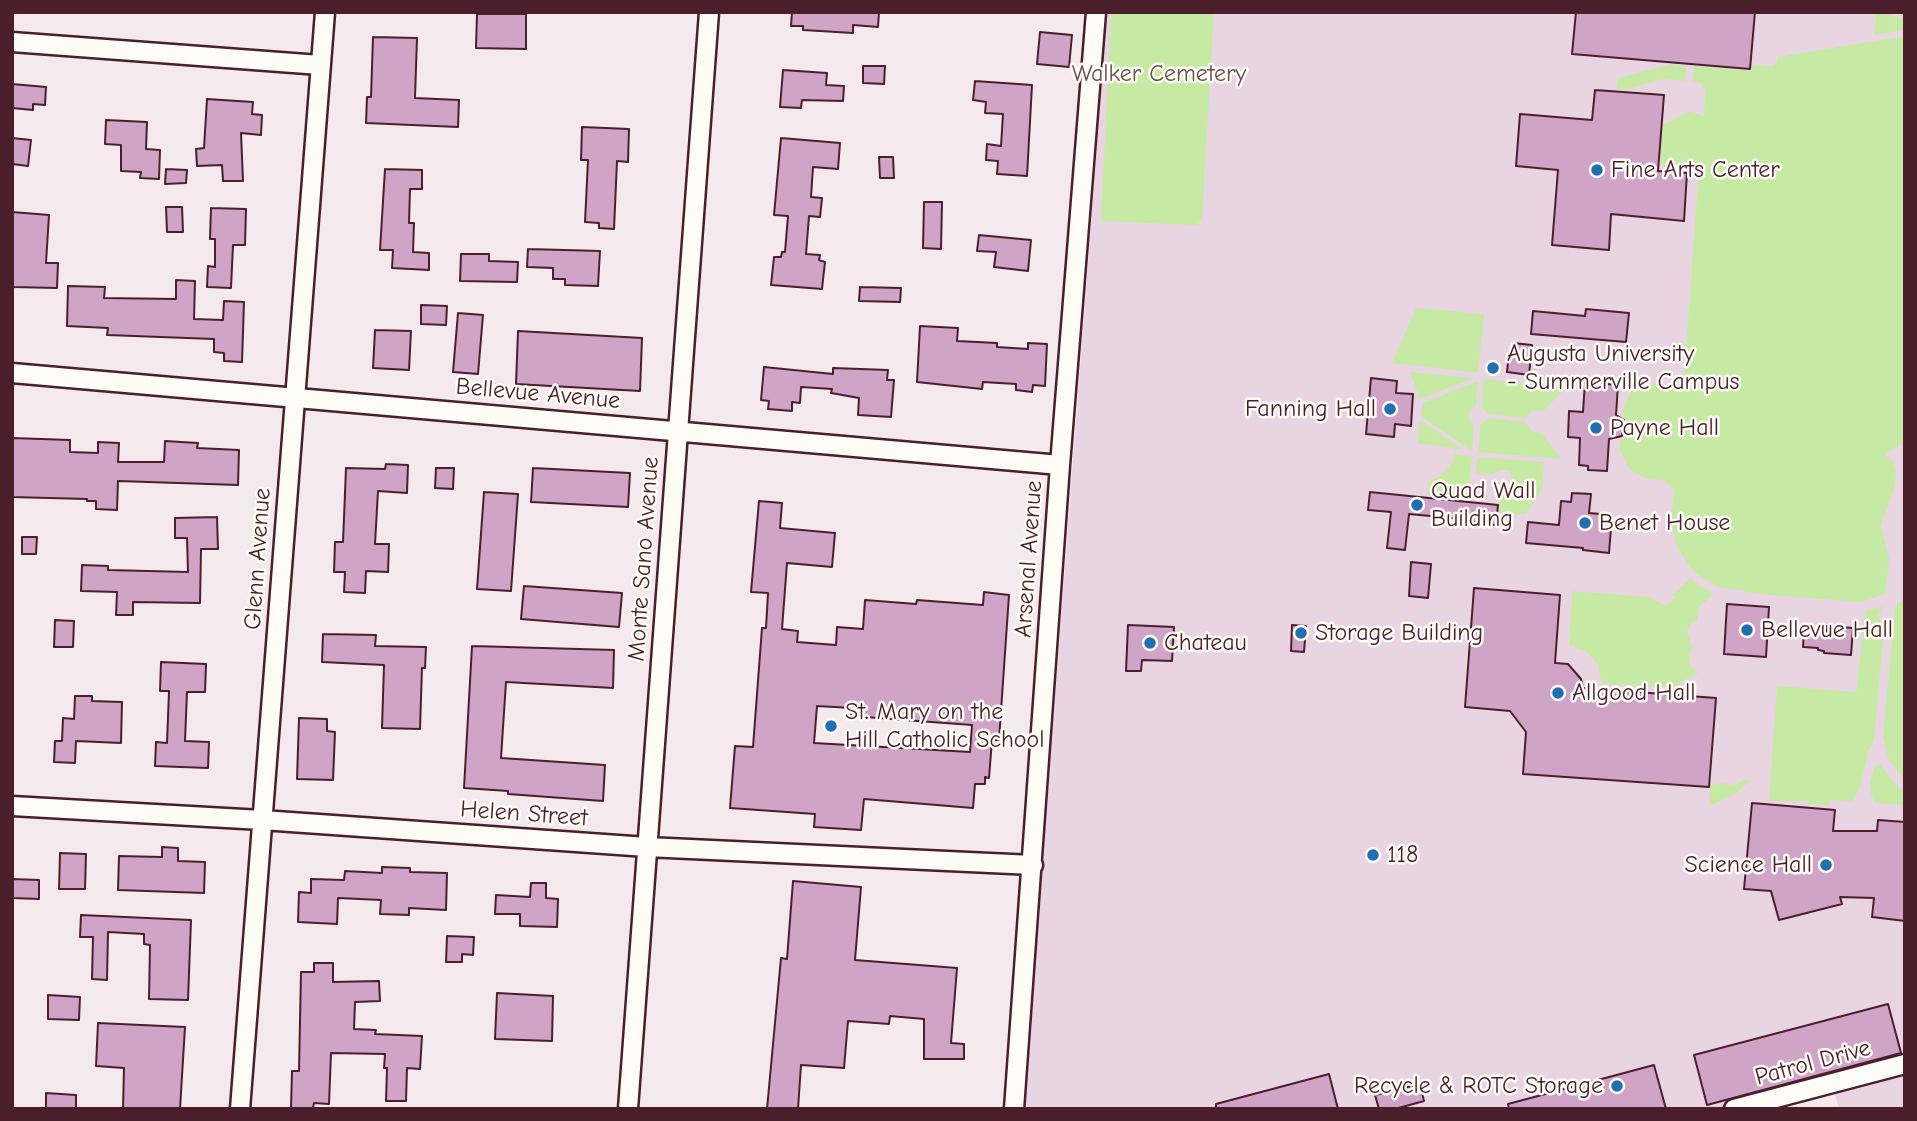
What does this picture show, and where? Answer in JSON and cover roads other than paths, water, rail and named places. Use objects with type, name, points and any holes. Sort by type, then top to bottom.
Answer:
[{"type":"street","name":"Glenn Avenue","points":[[240,1109],[324,12]]},
{"type":"street","name":"Monte Sano Avenue","points":[[628,1109],[709,12]]},
{"type":"street","name":"Arsenal Avenue","points":[[1014,1109],[1060,465],[1096,12]]},
{"type":"street","points":[[12,42],[320,65]]},
{"type":"street","name":"Bellevue Avenue","points":[[12,373],[1060,465]]},
{"type":"street","name":"Helen Street","points":[[12,807],[262,820],[647,847],[1033,865]]},
{"type":"street","name":"Patrol Drive","points":[[1734,1109],[1905,1065]]},
{"type":"place","name":"Fine Arts Center","points":[[1597,170]]},
{"type":"place","name":"Augusta University - Summerville Campus","points":[[1493,368]]},
{"type":"place","name":"Fanning Hall","points":[[1390,409]]},
{"type":"place","name":"Payne Hall","points":[[1596,428]]},
{"type":"place","name":"Quad Wall Building","points":[[1417,505]]},
{"type":"place","name":"Benet House","points":[[1585,523]]},
{"type":"place","name":"Bellevue Hall","points":[[1747,630]]},
{"type":"place","name":"Storage Building","points":[[1301,633]]},
{"type":"place","name":"Chateau","points":[[1150,643]]},
{"type":"place","name":"Allgood Hall","points":[[1558,693]]},
{"type":"place","name":"St. Mary on the Hill Catholic School","points":[[831,726]]},
{"type":"place","name":"118","points":[[1373,855]]},
{"type":"place","name":"Science Hall","points":[[1826,865]]},
{"type":"place","name":"Recycle & ROTC Storage","points":[[1617,1086]]},
{"type":"park label","name":"Walker Cemetery","points":[[1159,74]]}]
